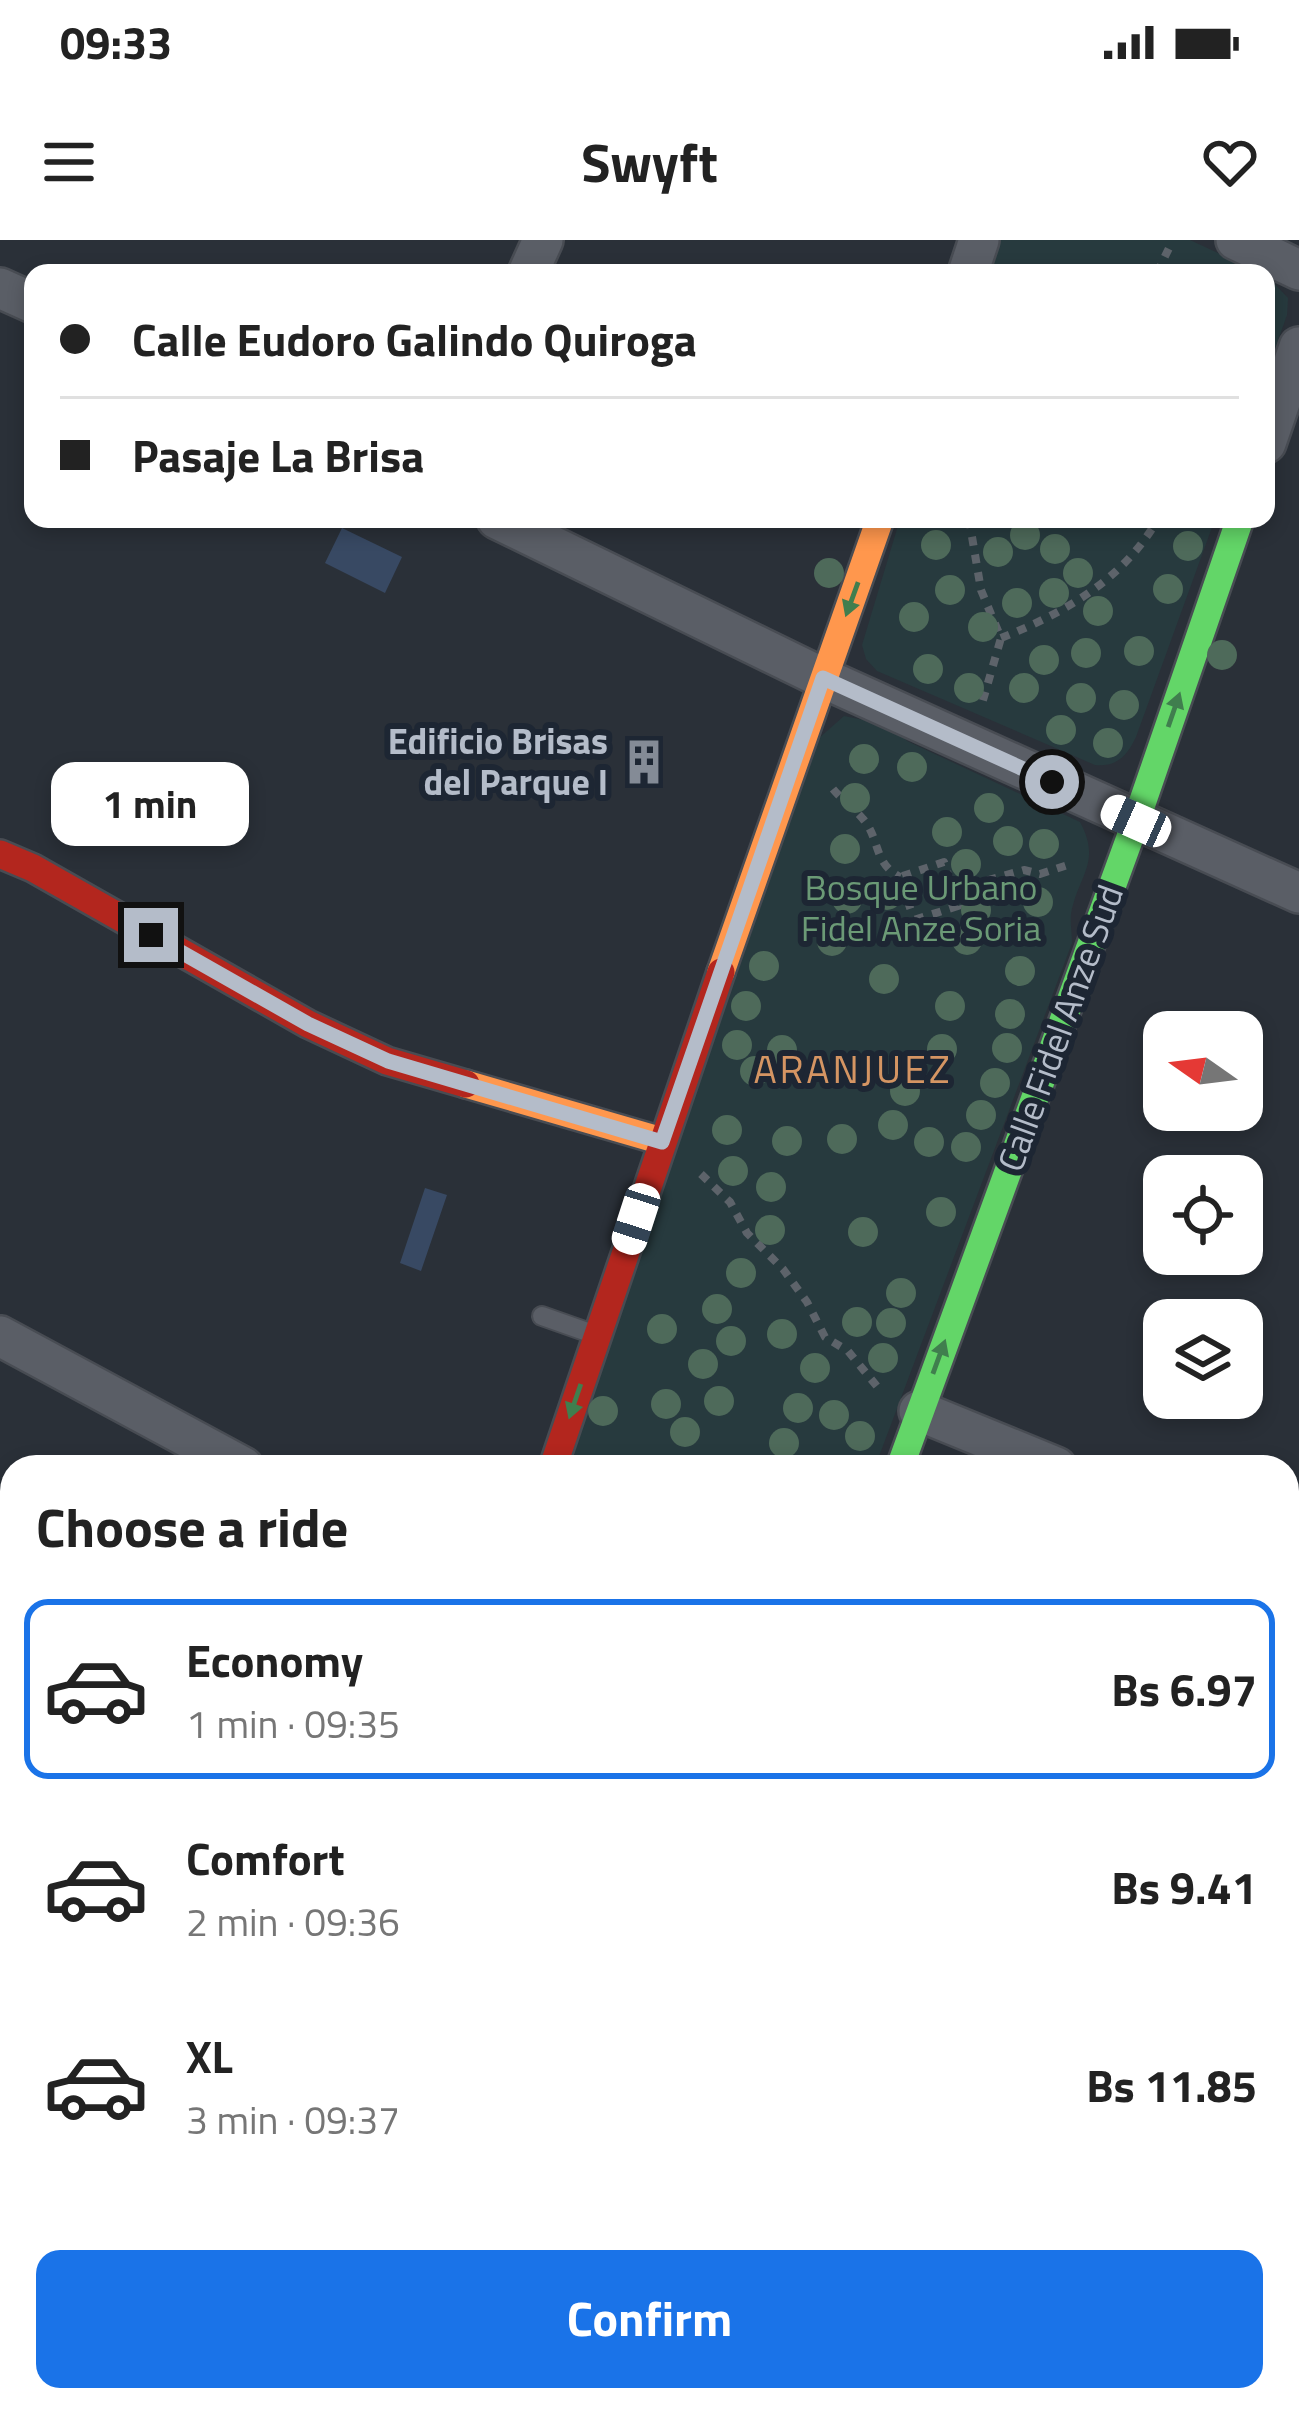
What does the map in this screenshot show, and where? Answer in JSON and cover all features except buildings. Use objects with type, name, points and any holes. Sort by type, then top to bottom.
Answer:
[{"type":"street","points":[[1236,240],[1299,270]]},
{"type":"street","points":[[1275,417],[1299,347]]},
{"type":"street","points":[[515,528],[823,678],[1299,892]]},
{"type":"street","points":[[558,1455],[877,528]]},
{"type":"street","name":"Calle Fidel Anze Sud","points":[[901,1455],[904,1406],[1136,821],[1237,528]]},
{"type":"street","points":[[0,854],[33,868],[308,1024],[388,1061],[662,1142]]},
{"type":"street","points":[[0,1336],[221,1455]]},
{"type":"street","points":[[904,1406],[1026,1455]]},
{"type":"lane","points":[[542,1316],[597,1336]]},
{"type":"path","points":[[1161,264],[1169,248]]},
{"type":"path","points":[[970,528],[981,590],[1001,638],[981,708]]},
{"type":"path","points":[[1001,638],[1096,589],[1132,555],[1152,528]]},
{"type":"path","points":[[824,772],[835,792],[866,821],[887,871],[900,877],[944,862],[958,906],[914,920]]},
{"type":"path","points":[[953,890],[1024,871],[1040,874],[1084,860]]},
{"type":"path","points":[[900,877],[914,920],[904,942]]},
{"type":"path","points":[[688,1158],[730,1202],[747,1233],[783,1269],[825,1337],[848,1351],[904,1406]]},
{"type":"green space","points":[[996,240],[1190,240],[1242,264],[987,264]]},
{"type":"green space","points":[[1275,284],[1288,298],[1275,349]]},
{"type":"green space","points":[[897,528],[1212,528],[1136,737],[1115,762],[1095,765],[877,671],[862,645]]},
{"type":"green space","name":"Bosque Urbano Fidel Anze Soria","points":[[844,716],[894,726],[907,741],[1080,822],[1089,859],[1071,914],[1072,943],[880,1455],[571,1455],[818,739]]},
{"type":"water","points":[[342,528],[402,557],[385,593],[325,563]]},
{"type":"water","points":[[425,1188],[447,1195],[421,1271],[400,1263]]},
{"type":"traffic: fast","points":[[904,1455],[1136,821],[1237,528]]},
{"type":"traffic: slow","points":[[721,972],[877,528]]},
{"type":"traffic: slow","points":[[466,1084],[662,1141]]},
{"type":"traffic: jam","points":[[0,854],[33,868],[308,1024],[387,1061],[466,1084]]},
{"type":"traffic: jam","points":[[557,1455],[721,972]]},
{"type":"place","name":"Edificio Brisas del Parque I","points":[[644,762]]},
{"type":"district","name":"ARANJUEZ","points":[[853,1069]]},
{"type":"route","points":[[151,935],[308,1024],[388,1061],[662,1142],[823,678],[1052,782]]}]
